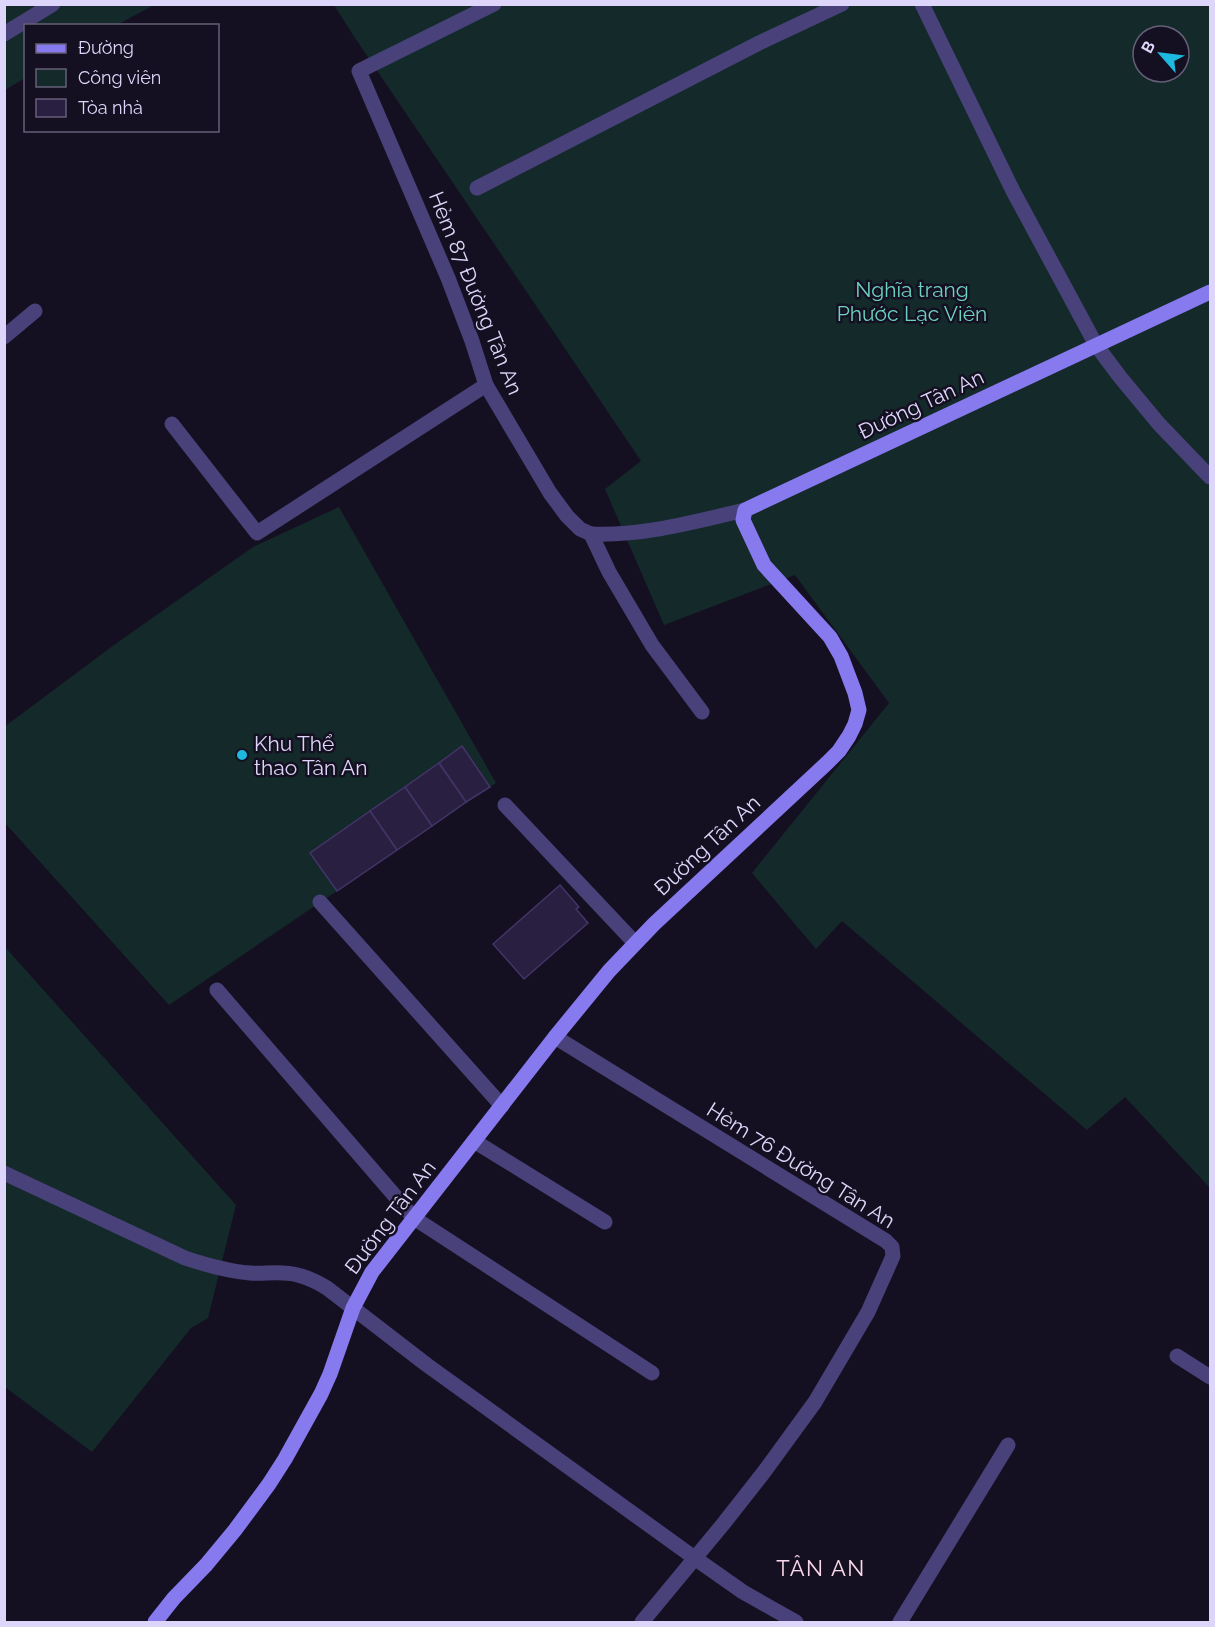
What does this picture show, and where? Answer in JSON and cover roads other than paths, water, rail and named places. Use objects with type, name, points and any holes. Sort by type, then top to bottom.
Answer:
[{"type":"street","points":[[4,34],[53,4]]},
{"type":"street","name":"Hẻm 87 Đường Tân An","points":[[494,4],[360,71],[448,278],[486,385],[550,493],[567,516],[580,529],[591,534]]},
{"type":"street","points":[[477,188],[759,43],[842,4]]},
{"type":"street","points":[[922,4],[1013,190],[1096,345],[1159,424],[1210,477]]},
{"type":"street","name":"Đường Tân An","points":[[154,1623],[235,1530],[285,1459],[325,1384],[353,1308],[372,1272],[555,1037],[635,943],[839,751],[849,736],[859,710],[841,656],[830,638],[764,565],[743,520],[745,510],[1210,292]]},
{"type":"street","points":[[4,337],[34,311]]},
{"type":"street","points":[[172,424],[257,533],[486,385]]},
{"type":"street","points":[[702,712],[646,636],[609,572],[591,534],[618,535],[669,527],[745,510]]},
{"type":"street","points":[[505,805],[635,943]]},
{"type":"street","points":[[320,902],[502,1106]]},
{"type":"street","points":[[217,990],[414,1218],[652,1373]]},
{"type":"street","name":"Hẻm 76 Đường Tân An","points":[[555,1037],[886,1241],[892,1247],[893,1256],[868,1312],[815,1402],[764,1472],[696,1558]]},
{"type":"street","points":[[474,1141],[605,1222]]},
{"type":"street","points":[[4,1173],[185,1258],[232,1270],[268,1274],[283,1273],[314,1280],[436,1372],[743,1592],[796,1623]]},
{"type":"street","points":[[1177,1356],[1210,1377]]},
{"type":"street","points":[[900,1623],[1008,1445]]},
{"type":"street","points":[[642,1623],[696,1558]]},
{"type":"place","name":"Khu Thể thao Tân An","points":[[242,755]]},
{"type":"district","name":"TÂN AN","points":[[821,1568]]},
{"type":"park label","name":"Nghĩa trang Phước Lạc Viên","points":[[912,301]]}]
